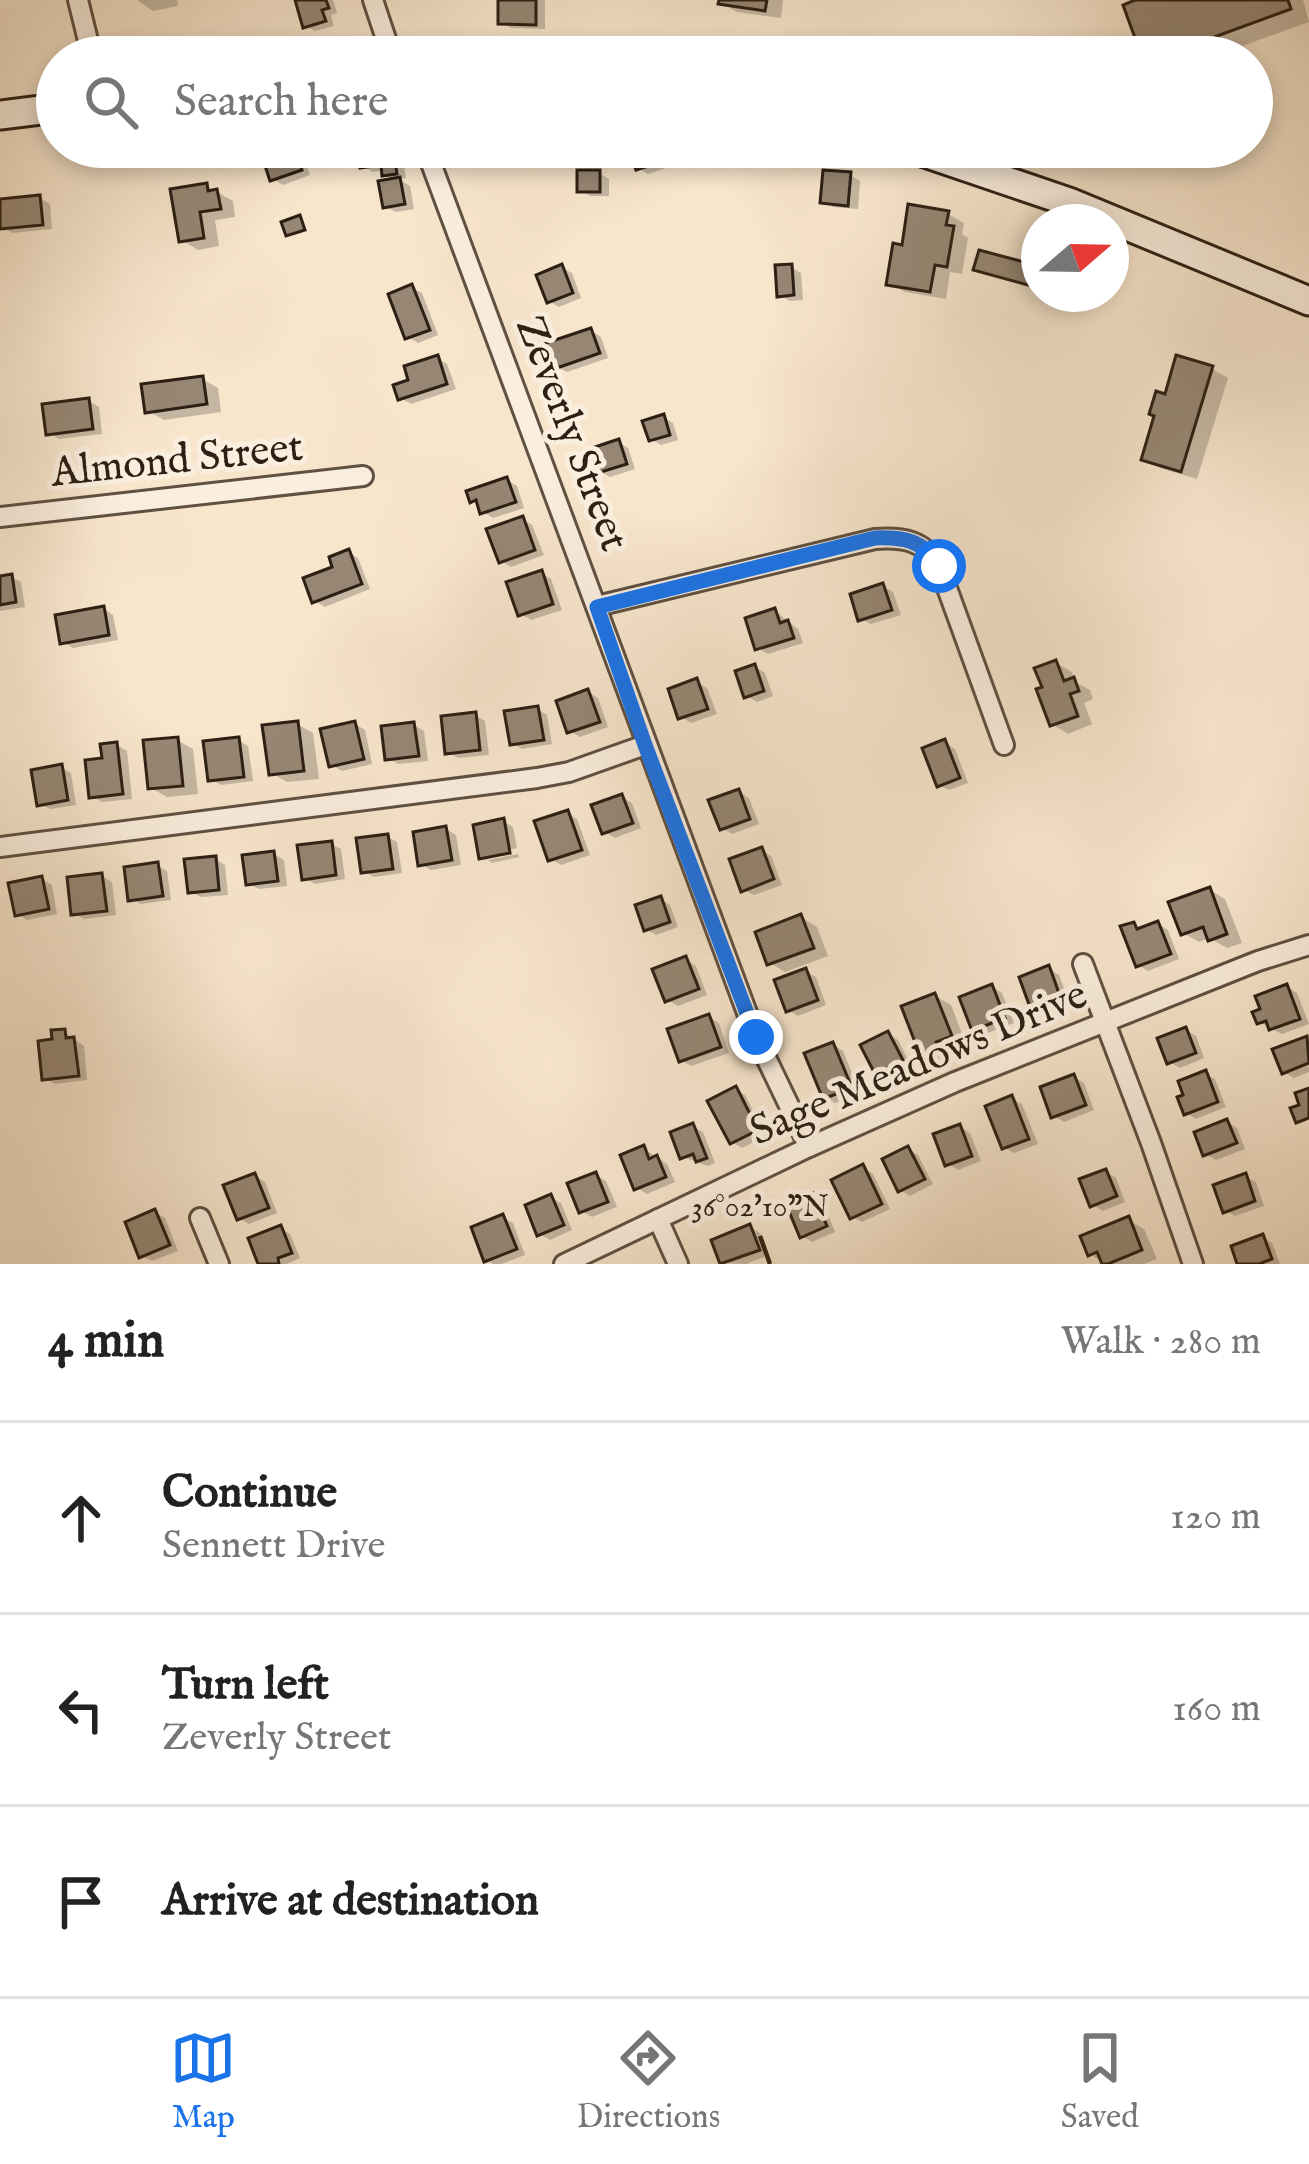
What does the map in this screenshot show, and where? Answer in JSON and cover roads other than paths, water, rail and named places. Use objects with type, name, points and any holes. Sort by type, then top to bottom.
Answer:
[{"type":"main road","points":[[0,116],[36,111]]},
{"type":"main road","points":[[968,168],[1091,211],[1309,301]]},
{"type":"street","points":[[78,0],[87,36]]},
{"type":"street","points":[[373,0],[385,36]]},
{"type":"street","name":"Zeverly Street","points":[[433,168],[756,1037],[809,1147]]},
{"type":"street","name":"Almond Street","points":[[0,517],[363,476]]},
{"type":"street","points":[[597,607],[875,538],[913,542],[932,553],[939,566],[1004,745]]},
{"type":"street","points":[[0,847],[537,778],[569,772],[645,745]]},
{"type":"street","name":"Sage Meadows Drive","points":[[564,1264],[955,1082],[1309,945]]},
{"type":"street","points":[[1083,964],[1193,1264]]},
{"type":"street","points":[[200,1218],[219,1264]]},
{"type":"street","points":[[658,1219],[678,1264]]}]
